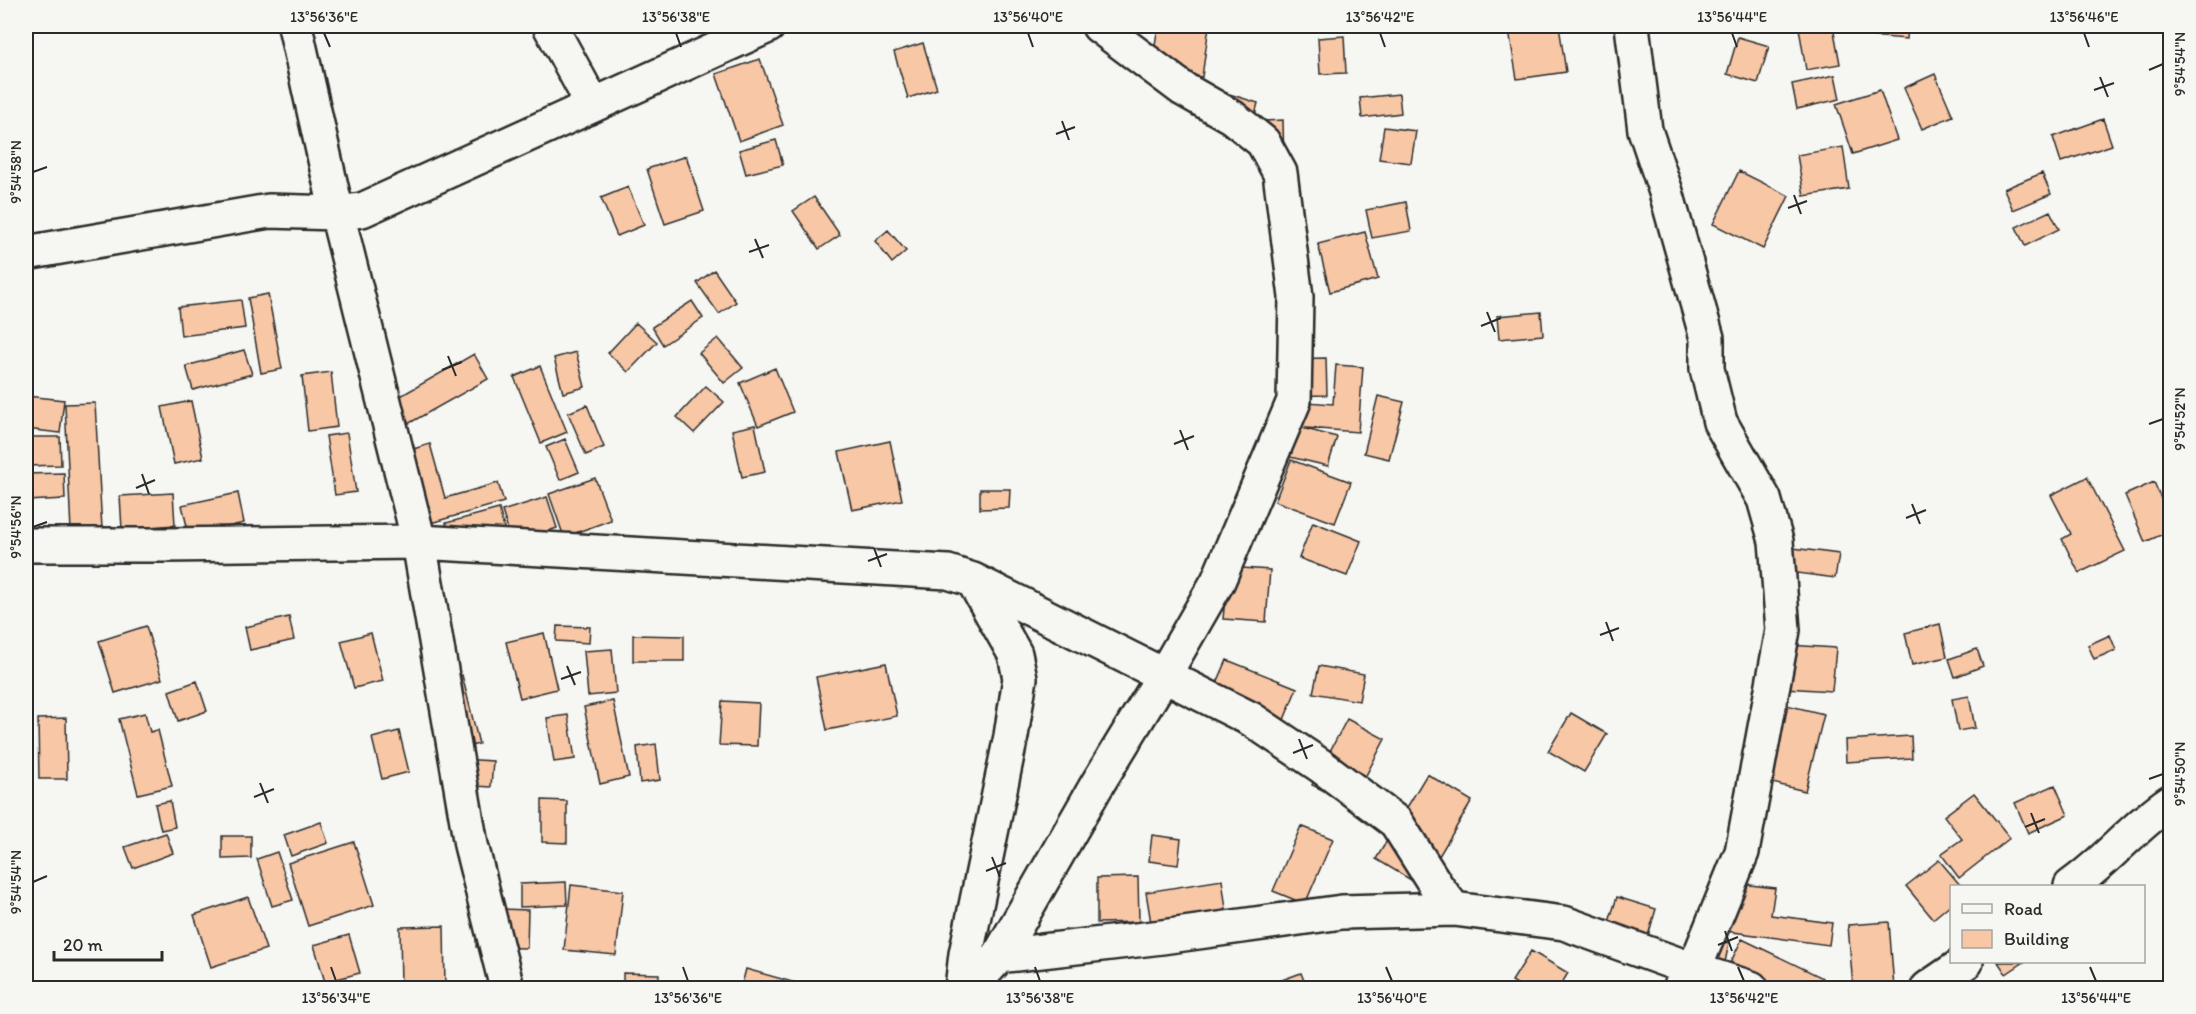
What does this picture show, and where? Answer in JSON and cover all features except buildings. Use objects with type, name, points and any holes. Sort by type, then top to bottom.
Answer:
[{"type":"street","points":[[295,26],[337,213],[418,542],[471,845],[507,988]]},
{"type":"street","points":[[550,26],[593,105]]},
{"type":"street","points":[[970,988],[999,956],[1098,783],[1218,582],[1294,401],[1296,297],[1280,173],[1263,142],[1232,117],[1183,89],[1099,26]]},
{"type":"street","points":[[1632,26],[1645,130],[1666,192],[1707,338],[1707,369],[1720,422],[1764,499],[1776,541],[1783,630],[1742,852],[1687,979]]},
{"type":"street","points":[[26,253],[269,211],[337,213],[362,210],[763,27]]},
{"type":"street","points":[[26,545],[418,542],[948,572],[973,580],[1251,719],[1364,796],[1396,822],[1437,887],[1454,909]]},
{"type":"street","points":[[962,988],[966,954],[1011,736],[1020,678],[1015,654],[973,580]]},
{"type":"street","points":[[2072,885],[2088,874],[2148,817],[2170,802]]},
{"type":"street","points":[[999,956],[1162,937],[1342,912],[1454,909],[1564,923],[1687,979],[1752,988]]},
{"type":"street","points":[[1928,988],[1965,963]]}]
